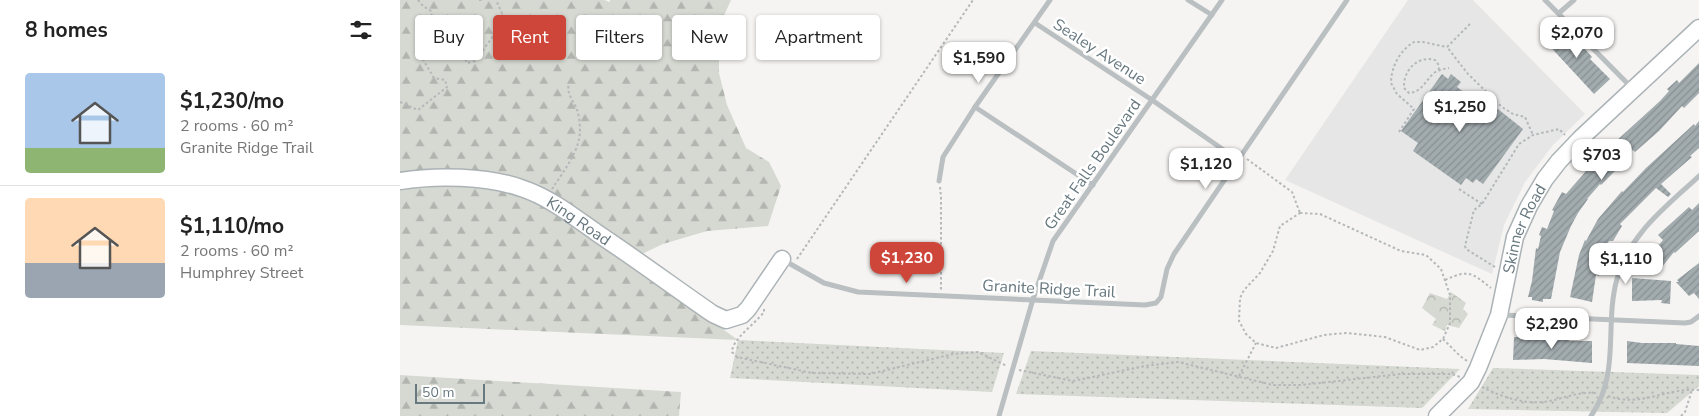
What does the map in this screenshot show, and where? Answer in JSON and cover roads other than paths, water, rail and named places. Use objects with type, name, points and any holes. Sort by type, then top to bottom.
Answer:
[{"type":"street","points":[[939,181],[943,157],[975,106],[1050,0]]},
{"type":"street","points":[[1188,0],[1212,15]]},
{"type":"street","name":"Great Falls Boulevard","points":[[999,416],[1033,299],[1053,241],[1222,0]]},
{"type":"street","name":"Granite Ridge Trail","points":[[790,259],[824,283],[858,292],[1145,305],[1156,303],[1161,297],[1167,269],[1174,254],[1347,0]]},
{"type":"street","points":[[1544,0],[1634,89]]},
{"type":"street","points":[[1558,13],[1574,0]]},
{"type":"street","name":"Sealey Avenue","points":[[1035,23],[1152,100]]},
{"type":"street","name":"Skinner Road","points":[[1437,416],[1474,375],[1499,315],[1516,237],[1524,215],[1538,189],[1565,153],[1699,28]]},
{"type":"street","points":[[1152,100],[1238,160]]},
{"type":"street","points":[[975,106],[1093,185]]},
{"type":"street","points":[[1591,416],[1603,394],[1610,365],[1612,320],[1617,280],[1631,245],[1649,222],[1699,176]]},
{"type":"street","name":"King Road","points":[[400,181],[446,177],[501,182],[522,188],[546,199],[607,239],[713,314],[726,320],[735,318],[748,309],[761,289],[790,259]]},
{"type":"street","points":[[1499,315],[1685,323],[1691,322],[1699,316]]}]
